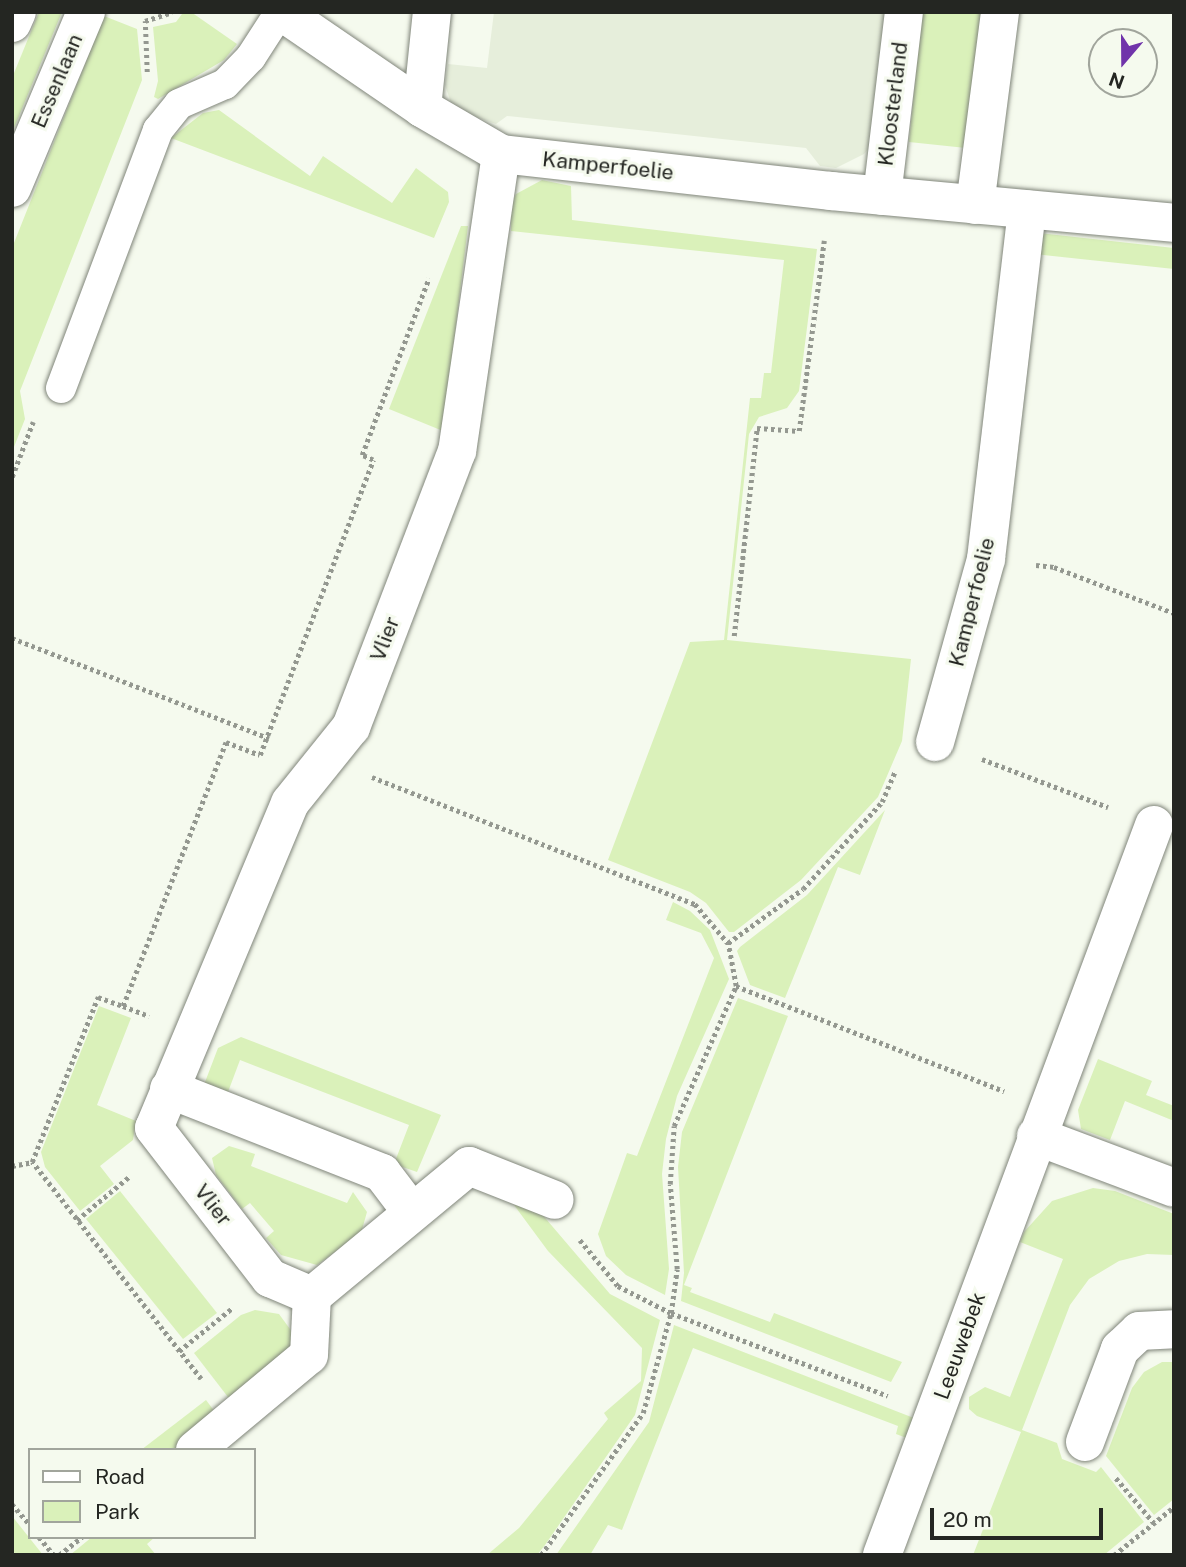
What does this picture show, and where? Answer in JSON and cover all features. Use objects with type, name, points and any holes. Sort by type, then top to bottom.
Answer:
[{"type":"street","points":[[12,23],[17,12]]},
{"type":"street","name":"Essenlaan","points":[[12,188],[86,12]]},
{"type":"street","name":"Kamperfoelie","points":[[281,12],[422,108],[501,154],[831,191],[1174,223]]},
{"type":"street","points":[[422,108],[432,12]]},
{"type":"street","name":"Kloosterland","points":[[882,196],[904,12]]},
{"type":"street","points":[[975,205],[1000,12]]},
{"type":"street","name":"Vlier","points":[[313,1296],[270,1278],[154,1128],[290,803],[351,727],[457,451],[501,154]]},
{"type":"street","name":"Kamperfoelie","points":[[935,741],[986,559],[1027,209]]},
{"type":"street","name":"Leeuwebek","points":[[882,1555],[1041,1122],[1154,825]]},
{"type":"street","points":[[169,1089],[382,1173],[411,1211]]},
{"type":"street","points":[[1041,1122],[1174,1188]]},
{"type":"street","points":[[197,1448],[309,1355],[313,1296],[411,1211],[469,1166],[555,1200]]},
{"type":"street","points":[[1085,1442],[1120,1349],[1139,1331],[1174,1329]]},
{"type":"lane","points":[[61,388],[158,130],[179,104],[225,84],[251,57],[281,12]]},
{"type":"path","points":[[734,636],[757,428],[799,431],[831,191]]},
{"type":"path","points":[[986,559],[1054,566],[1174,613]]},
{"type":"path","points":[[12,638],[271,738]]},
{"type":"path","points":[[728,943],[803,889],[883,802],[908,738],[935,741],[1154,825]]},
{"type":"path","points":[[325,759],[695,904],[728,943],[736,986],[674,1126],[670,1184],[677,1269],[671,1313],[643,1413],[541,1555]]},
{"type":"path","points":[[736,986],[1041,1122]]},
{"type":"path","points":[[123,1006],[146,1015]]},
{"type":"path","points":[[77,1220],[167,1145]]},
{"type":"path","points":[[12,1166],[32,1162]]},
{"type":"path","points":[[555,1200],[618,1286],[671,1313],[936,1410]]},
{"type":"path","points":[[179,1351],[270,1278]]},
{"type":"path","points":[[1085,1442],[1154,1522]]},
{"type":"path","points":[[12,1504],[28,1523]]},
{"type":"path","points":[[1114,1555],[1174,1507]]},
{"type":"path","points":[[41,1539],[54,1555]]},
{"type":"path","points":[[60,1555],[80,1539]]},
{"type":"shaded area","points":[[494,12],[893,12],[875,141],[864,154],[836,168],[820,166],[806,148],[507,116],[496,124],[453,109],[445,85],[448,64],[487,68]]},
{"type":"green space","points":[[39,12],[62,12],[12,133],[12,78]]},
{"type":"green space","points":[[191,12],[237,44],[224,60],[158,99],[154,97],[158,81],[153,27],[176,22],[182,14]]},
{"type":"green space","points":[[922,12],[981,12],[966,148],[909,142]]},
{"type":"green space","points":[[104,16],[137,29],[142,80],[20,391],[25,419],[12,452],[12,248]]},
{"type":"green space","points":[[219,110],[310,176],[323,156],[392,203],[416,168],[448,192],[449,202],[434,238],[171,138],[203,113]]},
{"type":"green space","points":[[542,180],[571,186],[572,220],[817,249],[799,391],[787,408],[759,417],[749,434],[727,640],[911,659],[902,741],[878,797],[801,880],[734,932],[729,932],[706,903],[690,892],[608,860],[690,642],[724,640],[750,398],[761,398],[764,373],[771,373],[784,260],[511,231],[511,204],[516,194]]},
{"type":"green space","points":[[461,226],[468,226],[443,431],[389,409]]},
{"type":"green space","points":[[1039,233],[1174,248],[1174,269],[1034,254]]},
{"type":"green space","points":[[885,810],[860,875],[838,867],[785,998],[750,985],[737,951],[740,947],[807,895]]},
{"type":"green space","points":[[673,902],[690,911],[710,930],[729,979],[677,1096],[666,1139],[662,1174],[669,1269],[665,1295],[626,1275],[606,1256],[598,1234],[627,1153],[637,1156],[714,958],[701,933],[666,920]]},
{"type":"green space","points":[[738,998],[788,1016],[684,1285],[692,1288],[690,1292],[770,1322],[774,1313],[902,1362],[891,1382],[681,1301],[684,1273],[678,1167],[682,1132]]},
{"type":"green space","points":[[99,1006],[131,1018],[97,1105],[136,1121],[133,1140],[100,1166],[114,1184],[80,1211],[45,1167],[41,1152]]},
{"type":"green space","points":[[241,1037],[441,1115],[417,1172],[394,1164],[409,1125],[240,1060],[225,1100],[202,1090],[218,1048]]},
{"type":"green space","points":[[1098,1059],[1152,1081],[1146,1095],[1174,1106],[1174,1121],[1125,1101],[1110,1140],[1081,1129],[1078,1110]]},
{"type":"green space","points":[[229,1146],[255,1154],[251,1166],[347,1203],[353,1192],[367,1212],[361,1233],[317,1265],[281,1255],[266,1238],[274,1231],[250,1203],[242,1209],[216,1175],[212,1158]]},
{"type":"green space","points":[[1093,1188],[1115,1191],[1174,1214],[1174,1255],[1147,1254],[1119,1261],[1089,1279],[1070,1305],[1022,1430],[1057,1443],[1062,1459],[1096,1472],[1101,1467],[1144,1522],[1104,1555],[973,1555],[1021,1432],[977,1416],[969,1409],[969,1397],[985,1387],[1010,1397],[1063,1259],[1020,1242],[1024,1232],[1052,1201]]},
{"type":"green space","points":[[120,1191],[217,1313],[183,1339],[86,1219]]},
{"type":"green space","points":[[522,1202],[535,1206],[610,1294],[660,1320],[635,1415],[545,1545],[537,1555],[487,1555],[519,1528],[608,1419],[604,1413],[641,1381],[642,1348],[548,1251],[514,1205]]},
{"type":"green space","points":[[255,1310],[279,1314],[298,1340],[231,1401],[194,1353],[241,1315]]},
{"type":"green space","points":[[674,1325],[919,1420],[912,1440],[896,1434],[898,1426],[693,1348],[622,1530],[608,1525],[590,1555],[556,1555],[649,1422]]},
{"type":"green space","points":[[1162,1362],[1174,1362],[1174,1499],[1154,1515],[1106,1456],[1132,1388],[1144,1372]]},
{"type":"green space","points":[[206,1400],[218,1416],[177,1448],[144,1448]]},
{"type":"green space","points":[[12,1516],[43,1555],[12,1555]]},
{"type":"green space","points":[[90,1539],[153,1539],[147,1544],[156,1555],[70,1555]]}]
